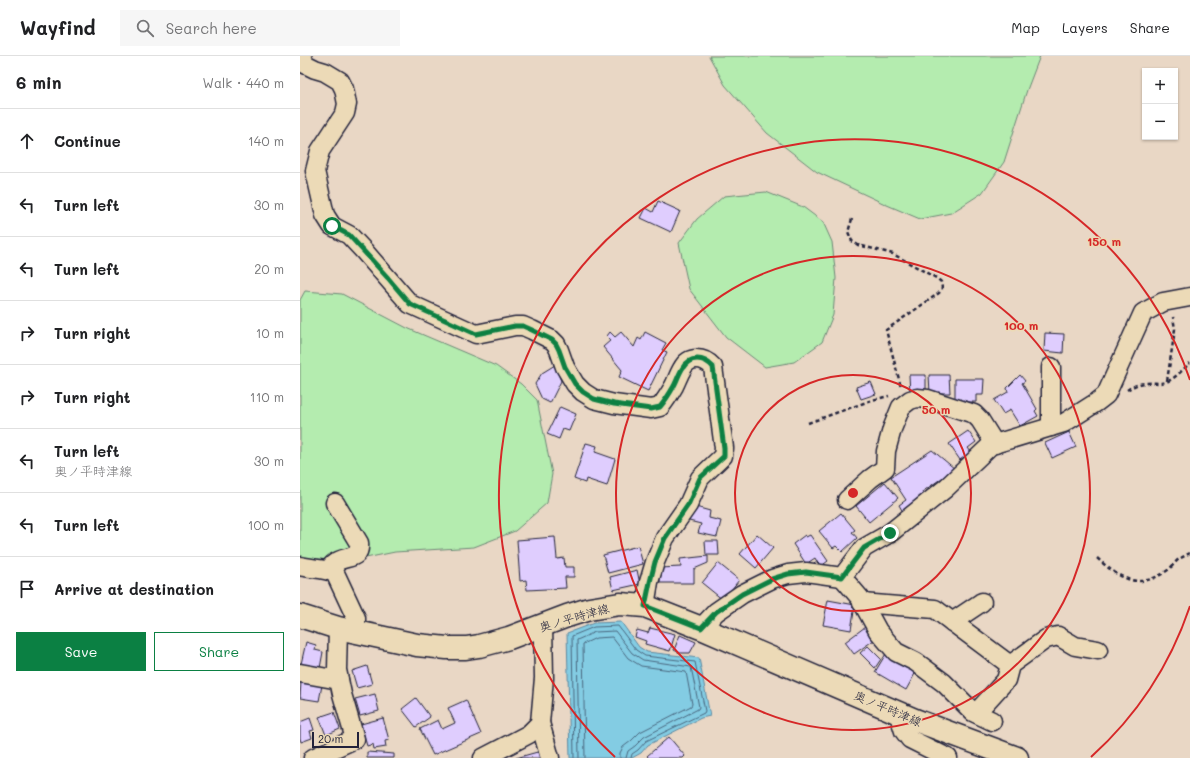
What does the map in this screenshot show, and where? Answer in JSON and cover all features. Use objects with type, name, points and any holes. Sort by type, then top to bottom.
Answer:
[{"type":"main road","name":"奥ノ平時津線","points":[[300,616],[347,630],[417,645],[466,648],[509,638],[589,609],[620,604],[645,606],[701,628],[898,712],[1017,758]]},
{"type":"street","points":[[302,56],[305,64],[340,80],[344,89],[347,104],[345,113],[320,151],[315,171],[325,215],[332,226],[349,235],[410,304],[476,334],[515,326],[523,326],[532,330],[552,340],[556,344],[565,367],[575,384],[583,392],[594,399],[614,404],[651,409],[660,407],[671,391],[686,363],[698,358],[704,359],[713,367],[724,456],[700,478],[688,505],[665,538],[655,562],[645,606]]},
{"type":"street","points":[[842,577],[864,548],[890,533],[946,488],[991,445],[1064,423],[1106,395],[1142,313],[1164,302],[1190,297]]},
{"type":"street","points":[[1051,366],[1051,427]]},
{"type":"street","points":[[847,500],[870,479],[885,468],[886,451],[892,429],[904,398],[928,399],[974,414],[980,420],[995,444]]},
{"type":"street","points":[[329,570],[334,563],[345,557],[353,556],[358,553],[359,549],[359,543],[335,503]]},
{"type":"street","points":[[300,566],[310,569],[329,570],[335,573],[356,618],[347,630],[337,670],[342,694],[355,739],[313,758]]},
{"type":"street","points":[[701,628],[716,612],[742,594],[772,579],[788,574],[806,572],[842,577],[860,598],[878,631],[896,652],[916,662],[984,718],[1006,680],[1010,665],[1046,639],[1058,636],[1075,646],[1098,650]]},
{"type":"street","points":[[952,622],[982,602]]},
{"type":"street","points":[[862,603],[935,609],[1010,665]]},
{"type":"street","points":[[543,625],[544,678],[540,723],[550,758]]},
{"type":"street","points":[[300,673],[339,680]]},
{"type":"street","points":[[898,712],[904,731],[910,739],[948,758]]},
{"type":"street","points":[[483,758],[529,734],[540,723]]},
{"type":"street","points":[[300,753],[308,758]]},
{"type":"path","points":[[808,422],[872,400],[904,398],[886,330],[939,293],[942,288],[941,282],[938,279],[893,254],[858,245],[852,241],[848,232],[852,219]]},
{"type":"path","points":[[1167,382],[1174,329],[1171,301]]},
{"type":"path","points":[[1106,395],[1118,396],[1133,386],[1148,383],[1156,384],[1167,382],[1190,363]]},
{"type":"path","points":[[1097,558],[1110,570],[1124,579],[1144,581],[1153,579],[1163,573],[1190,553]]},
{"type":"green space","points":[[709,56],[1040,56],[1027,90],[1004,162],[982,193],[951,213],[920,219],[817,172],[767,133],[725,85]]},
{"type":"green space","points":[[766,192],[803,207],[823,222],[832,242],[836,278],[833,315],[822,342],[794,362],[765,367],[726,337],[689,289],[679,243],[697,219],[724,196]]},
{"type":"green space","points":[[305,291],[342,294],[407,328],[496,366],[521,384],[537,400],[552,474],[547,503],[515,531],[474,547],[395,552],[351,561],[300,558],[300,300]]},
{"type":"water","points":[[621,622],[639,647],[647,652],[699,658],[710,716],[701,718],[648,745],[641,753],[632,758],[570,758],[567,633],[594,623]]},
{"type":"building","points":[[658,201],[680,211],[671,232],[641,218],[646,208],[653,212]]},
{"type":"building","points":[[610,332],[615,337],[621,332],[634,347],[638,338],[641,340],[645,332],[666,343],[662,350],[667,352],[648,391],[619,377],[622,370],[603,347],[611,340],[607,336]]},
{"type":"building","points":[[1045,333],[1064,334],[1063,353],[1044,351]]},
{"type":"building","points":[[555,365],[561,381],[550,403],[542,399],[535,384],[542,373]]},
{"type":"building","points":[[909,375],[926,375],[926,392],[910,393]]},
{"type":"building","points":[[929,375],[949,375],[950,393],[930,393]]},
{"type":"building","points":[[1020,375],[1025,381],[1022,383],[1037,409],[1035,411],[1038,416],[1020,426],[1010,410],[1003,414],[994,400],[1008,392],[1007,388]]},
{"type":"building","points":[[955,379],[984,379],[983,395],[976,395],[976,402],[955,402]]},
{"type":"building","points":[[871,382],[876,394],[861,399],[856,387]]},
{"type":"building","points":[[560,407],[576,414],[569,431],[563,429],[559,439],[547,434]]},
{"type":"building","points":[[968,431],[976,442],[968,448],[971,452],[960,460],[949,444]]},
{"type":"building","points":[[1069,432],[1076,447],[1052,458],[1045,443]]},
{"type":"building","points":[[586,443],[597,446],[595,452],[615,459],[607,486],[586,479],[585,483],[574,479]]},
{"type":"building","points":[[932,450],[955,469],[922,492],[925,497],[903,512],[899,505],[906,500],[891,477]]},
{"type":"building","points":[[885,482],[898,498],[869,522],[856,506]]},
{"type":"building","points":[[692,506],[710,511],[709,518],[721,521],[717,537],[698,533],[701,524],[689,521]]},
{"type":"building","points":[[841,513],[855,530],[852,532],[857,538],[842,552],[836,546],[833,548],[819,531]]},
{"type":"building","points":[[757,534],[773,548],[756,568],[740,554]]},
{"type":"building","points":[[805,535],[806,537],[810,535],[828,561],[820,567],[815,558],[806,564],[793,544]]},
{"type":"building","points":[[555,537],[557,559],[564,558],[565,567],[574,567],[574,577],[565,577],[566,588],[527,590],[526,580],[520,581],[517,540]]},
{"type":"building","points":[[705,541],[718,541],[719,555],[706,555]]},
{"type":"building","points":[[638,546],[643,564],[608,573],[603,555]]},
{"type":"building","points":[[708,556],[708,563],[694,569],[694,583],[660,583],[660,568],[681,567],[680,559]]},
{"type":"building","points":[[718,563],[739,580],[723,600],[702,583]]},
{"type":"building","points":[[637,570],[640,584],[613,590],[610,577]]},
{"type":"building","points":[[828,600],[855,605],[851,630],[823,625]]},
{"type":"building","points":[[865,627],[874,640],[854,654],[845,642]]},
{"type":"building","points":[[650,628],[675,634],[670,651],[645,644],[646,641],[635,637],[637,630],[648,633]]},
{"type":"building","points":[[680,635],[696,642],[690,653],[680,653],[674,650]]},
{"type":"building","points":[[306,642],[316,645],[315,650],[323,652],[320,668],[301,664]]},
{"type":"building","points":[[868,646],[881,659],[875,668],[860,653]]},
{"type":"building","points":[[887,652],[917,670],[906,690],[875,672]]},
{"type":"building","points":[[367,666],[372,684],[357,688],[352,671]]},
{"type":"building","points":[[301,682],[322,685],[319,701],[300,698]]},
{"type":"building","points":[[375,694],[379,711],[360,716],[355,699]]},
{"type":"building","points":[[416,698],[430,717],[416,727],[402,709]]},
{"type":"building","points":[[466,700],[481,734],[433,755],[420,729],[438,720],[442,729],[455,723],[448,708]]},
{"type":"building","points":[[334,712],[340,729],[326,735],[319,717]]},
{"type":"building","points":[[310,718],[314,730],[310,731],[312,738],[301,742],[300,722]]},
{"type":"building","points":[[383,718],[389,740],[385,741],[386,747],[374,749],[373,744],[367,746],[361,724]]},
{"type":"building","points":[[669,737],[685,756],[683,758],[649,758],[647,756]]},
{"type":"building","points":[[541,751],[542,758],[516,758]]},
{"type":"building","points":[[367,752],[394,754],[394,758],[367,758]]},
{"type":"route","points":[[332,226],[349,235],[410,304],[476,334],[502,328],[523,326],[552,340],[556,344],[565,367],[575,384],[583,392],[594,399],[614,404],[651,409],[660,407],[674,386],[682,368],[686,363],[698,358],[704,359],[713,367],[724,456],[708,469],[700,478],[688,505],[665,538],[655,562],[645,606],[701,628],[716,612],[742,594],[772,579],[788,574],[806,572],[842,577],[864,548],[890,533]]}]
